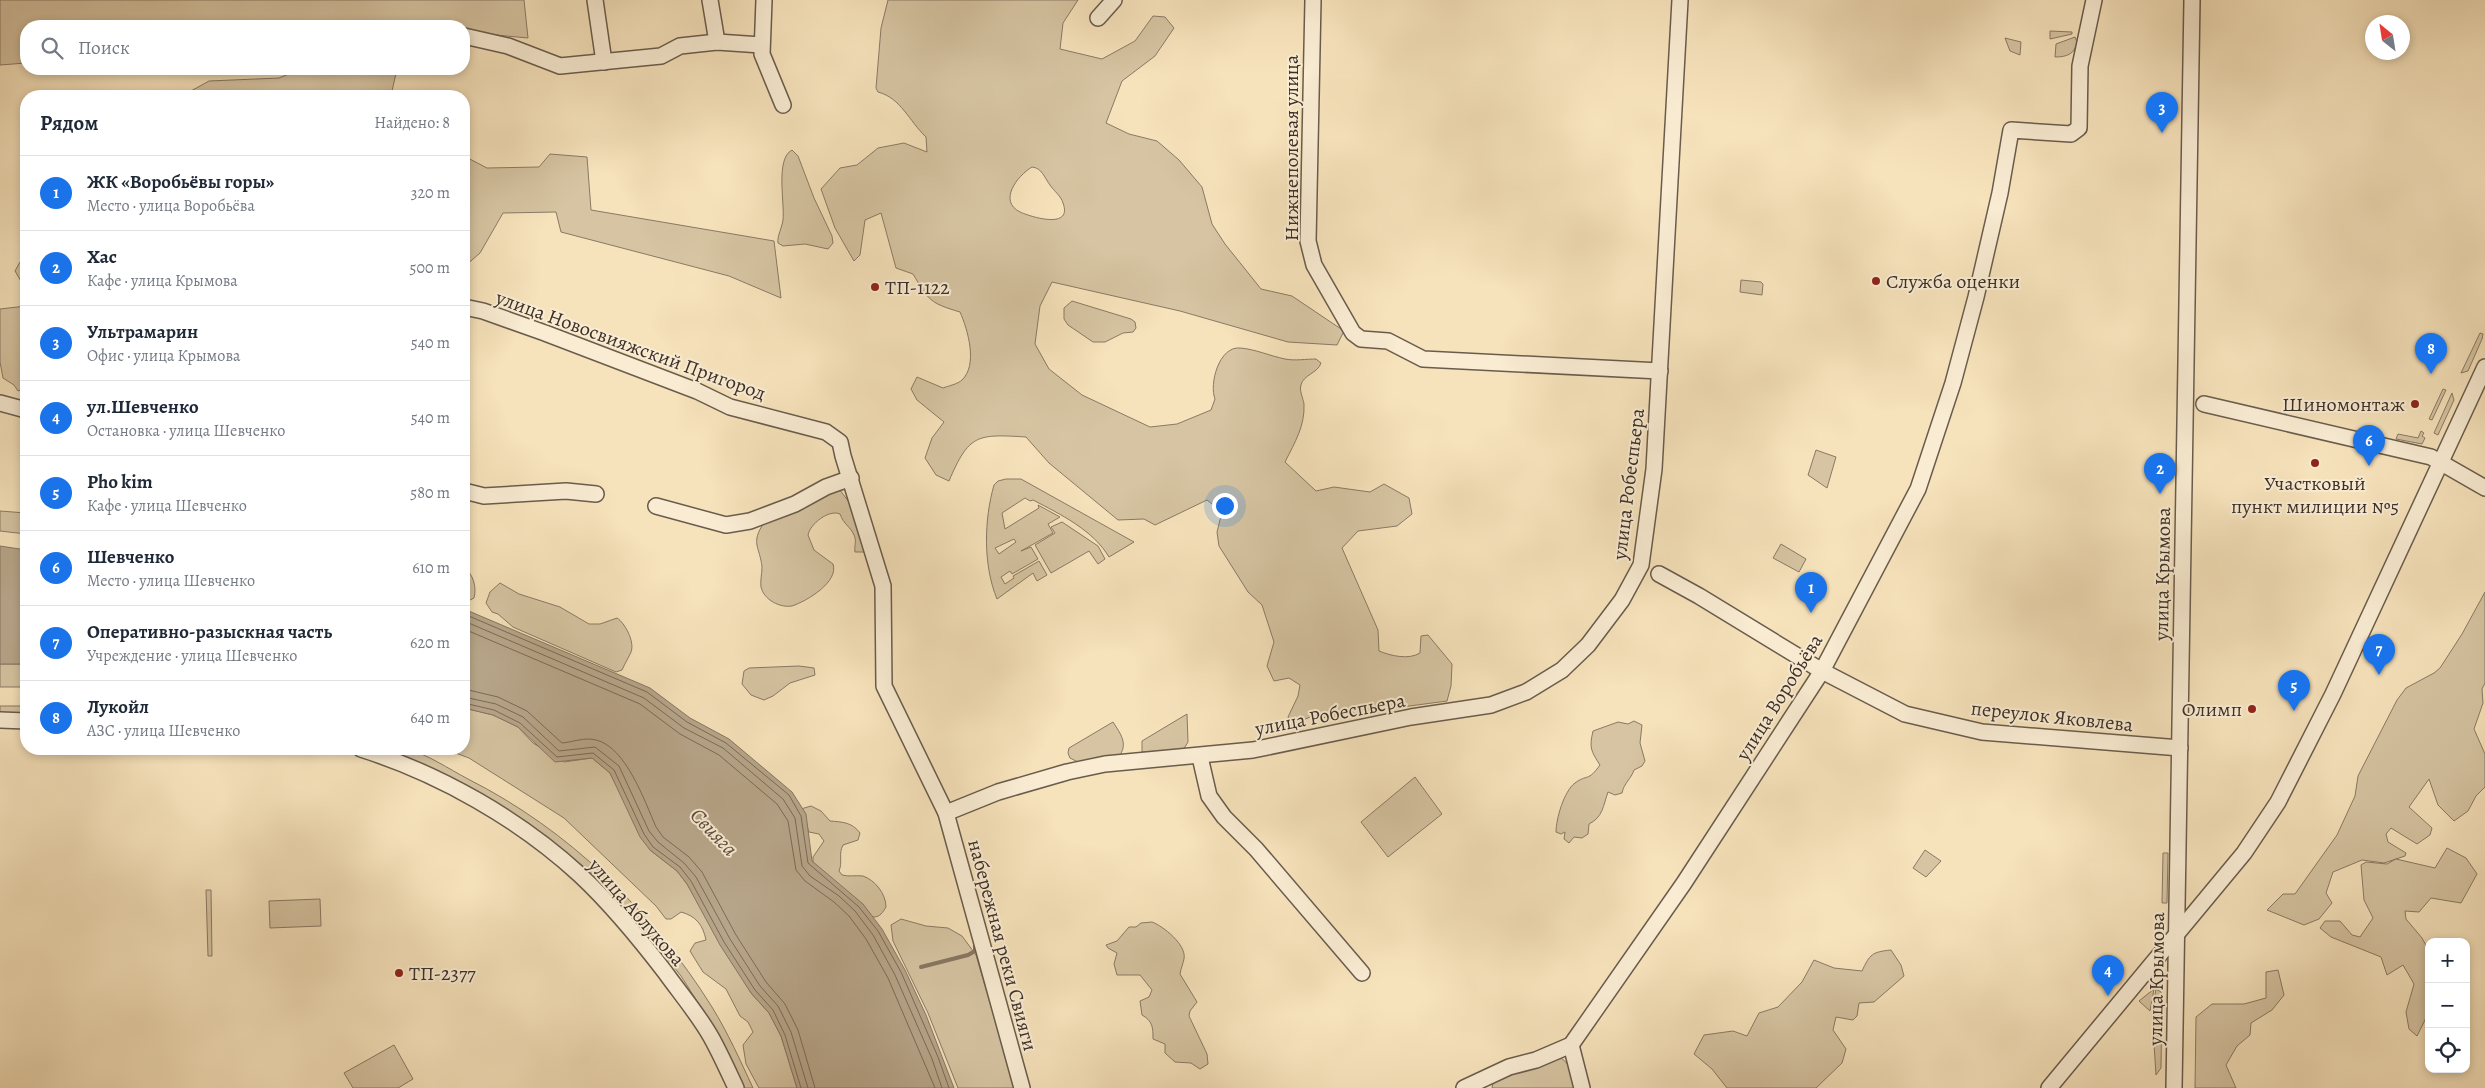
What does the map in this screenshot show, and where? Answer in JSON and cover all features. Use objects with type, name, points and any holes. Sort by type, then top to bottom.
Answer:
[{"type":"street","points":[[595,0],[604,62]]},
{"type":"street","points":[[710,0],[717,42]]},
{"type":"street","points":[[764,0],[765,29],[761,45],[762,54],[783,105]]},
{"type":"street","points":[[1098,18],[1114,0]]},
{"type":"street","name":"Нижнеполевая улица","points":[[1313,0],[1308,241],[1314,265],[1353,333],[1361,339],[1388,341],[1423,358],[1660,371]]},
{"type":"street","name":"улица Робеспьера","points":[[946,813],[998,792],[1067,772],[1105,764],[1200,757],[1253,750],[1411,717],[1491,705],[1526,692],[1562,670],[1604,625],[1632,584],[1641,565],[1654,469],[1680,0]]},
{"type":"street","name":"улица Воробьёва","points":[[1572,1045],[1684,883],[1822,671],[1918,489],[1953,383],[1976,297],[2000,192],[2011,130],[2072,134],[2079,128],[2080,66],[2094,0]]},
{"type":"street","name":"улица Крымова","points":[[2174,1088],[2192,0]]},
{"type":"street","points":[[470,37],[508,46],[560,66],[661,56],[680,46],[717,42],[761,45]]},
{"type":"street","name":"улица Новосвияжский Пригород","points":[[470,308],[545,333],[730,406],[826,432],[840,442]]},
{"type":"street","points":[[2049,1088],[2244,853],[2278,802],[2328,703],[2485,367]]},
{"type":"street","points":[[0,403],[20,408]]},
{"type":"street","points":[[2204,404],[2440,461],[2485,488]]},
{"type":"street","name":"набережная реки Свияги","points":[[840,442],[883,586],[884,686],[946,813],[1022,1088]]},
{"type":"street","points":[[656,506],[726,525],[734,524],[750,521],[795,504],[826,487],[851,478]]},
{"type":"street","points":[[470,492],[484,496],[566,491],[596,494]]},
{"type":"street","name":"переулок Яковлева","points":[[1659,574],[1699,596],[1822,671],[1905,714],[1982,732],[2180,748]]},
{"type":"street","points":[[0,720],[20,721]]},
{"type":"street","name":"улица Аблукова","points":[[377,755],[414,769],[468,795],[551,851],[580,875],[646,948],[680,992],[710,1036],[736,1088]]},
{"type":"street","points":[[1200,757],[1209,796],[1224,817],[1256,849],[1362,973]]},
{"type":"street","points":[[1464,1088],[1509,1067],[1536,1060],[1572,1045],[1582,1088]]},
{"type":"shaded area","points":[[0,0],[524,0],[528,38],[470,33],[470,20],[20,20],[20,63],[0,65]]},
{"type":"shaded area","points":[[888,0],[1078,0],[1063,23],[1060,49],[1102,59],[1135,41],[1153,16],[1165,17],[1174,28],[1155,56],[1122,81],[1106,123],[1129,134],[1157,141],[1179,160],[1202,187],[1212,224],[1225,244],[1261,289],[1292,296],[1344,331],[1337,345],[1288,342],[1180,311],[1052,282],[1040,306],[1035,344],[1049,369],[1082,395],[1150,427],[1177,424],[1211,410],[1215,399],[1213,384],[1217,367],[1226,353],[1233,349],[1240,348],[1257,351],[1289,360],[1316,359],[1321,363],[1302,382],[1303,420],[1299,434],[1285,462],[1316,491],[1334,487],[1370,492],[1384,484],[1409,498],[1412,514],[1397,526],[1358,531],[1342,548],[1378,630],[1379,651],[1400,656],[1416,655],[1420,653],[1421,636],[1428,635],[1452,664],[1451,686],[1447,701],[1387,709],[1341,718],[1310,717],[1292,725],[1288,717],[1298,696],[1300,685],[1289,678],[1274,681],[1267,666],[1274,642],[1262,605],[1248,592],[1219,546],[1217,532],[1222,512],[1207,500],[1155,525],[1144,519],[1118,520],[1049,463],[1026,437],[996,436],[977,440],[963,454],[949,481],[936,475],[925,458],[932,438],[944,422],[917,400],[911,389],[917,377],[943,388],[956,384],[967,374],[971,357],[963,319],[960,312],[931,300],[913,274],[896,268],[881,213],[865,220],[860,255],[854,261],[835,228],[821,189],[840,168],[857,165],[878,148],[904,143],[927,152],[926,137],[893,99],[878,92],[876,88],[881,28]],"holes":[[[1032,167],[1042,173],[1062,200],[1064,211],[1062,216],[1057,219],[1041,218],[1020,212],[1010,202],[1010,195],[1016,182],[1026,171]]]},
{"type":"shaded area","points":[[2050,31],[2072,32],[2072,34],[2050,39]]},
{"type":"shaded area","points":[[2075,37],[2077,42],[2072,52],[2055,57],[2056,44]]},
{"type":"shaded area","points":[[2005,38],[2021,42],[2020,55],[2010,51]]},
{"type":"shaded area","points":[[286,75],[396,75],[392,90],[193,90],[209,81],[279,78]]},
{"type":"shaded area","points":[[792,150],[798,156],[814,198],[832,236],[833,243],[828,249],[805,244],[783,246],[778,243],[783,220],[782,172],[787,155]]},
{"type":"shaded area","points":[[550,154],[587,157],[591,210],[774,241],[781,298],[729,276],[561,232],[556,212],[503,213],[480,253],[470,262],[470,159],[487,168],[539,167]]},
{"type":"shaded area","points":[[20,262],[20,280],[15,271]]},
{"type":"shaded area","points":[[1741,280],[1761,282],[1763,284],[1762,295],[1740,292]]},
{"type":"shaded area","points":[[1072,301],[1131,319],[1135,322],[1136,328],[1133,332],[1123,333],[1105,342],[1093,342],[1068,325],[1064,319],[1064,308]]},
{"type":"shaded area","points":[[20,307],[20,390],[18,391],[14,385],[3,378],[0,362],[0,309]]},
{"type":"shaded area","points":[[2480,333],[2483,334],[2482,339],[2468,371],[2461,373]]},
{"type":"shaded area","points":[[2443,389],[2446,390],[2432,420],[2429,419]]},
{"type":"shaded area","points":[[2452,393],[2454,400],[2438,435],[2434,433]]},
{"type":"shaded area","points":[[2421,431],[2424,433],[2422,436],[2425,438],[2422,444],[2396,439],[2398,434],[2418,438]]},
{"type":"shaded area","points":[[1816,450],[1836,457],[1827,488],[1808,475]]},
{"type":"shaded area","points":[[1021,479],[1134,542],[1109,557],[1102,547],[1085,531],[1054,511],[1025,498],[1002,513],[1005,529],[1039,508],[1038,505],[1060,517],[1048,524],[1053,533],[1021,551],[1031,547],[1038,559],[1012,574],[1010,571],[1001,577],[1005,584],[1014,578],[1013,576],[1039,561],[1047,575],[1037,581],[1033,573],[997,599],[989,572],[986,542],[988,513],[994,485],[998,481]],"holes":[[[1014,539],[1016,542],[999,554],[995,548]]]},
{"type":"shaded area","points":[[839,489],[849,502],[865,552],[855,552],[854,535],[840,514],[831,514],[821,518],[812,526],[808,535],[814,550],[833,564],[834,571],[827,584],[813,595],[792,606],[783,606],[773,602],[765,596],[761,587],[762,567],[757,540],[764,523]]},
{"type":"shaded area","points":[[0,511],[20,513],[20,533],[0,531]]},
{"type":"shaded area","points":[[1062,522],[1098,546],[1105,559],[1098,564],[1089,551],[1051,573],[1035,545],[1055,533],[1051,527]]},
{"type":"shaded area","points":[[1781,544],[1806,559],[1799,572],[1773,558]]},
{"type":"shaded area","points":[[470,574],[475,585],[474,598],[470,600]]},
{"type":"shaded area","points":[[500,583],[519,594],[560,607],[589,624],[600,624],[617,618],[620,620],[626,628],[632,643],[631,652],[622,670],[616,672],[513,627],[498,614],[492,612],[486,603],[490,592]]},
{"type":"shaded area","points":[[2485,592],[2485,683],[2482,689],[2483,703],[2474,729],[2485,754],[2485,787],[2476,796],[2468,811],[2454,821],[2438,805],[2429,779],[2409,807],[2432,828],[2430,835],[2417,844],[2391,828],[2386,834],[2388,842],[2406,853],[2405,856],[2384,863],[2362,860],[2333,872],[2326,893],[2332,903],[2319,919],[2304,925],[2267,910],[2283,894],[2295,894],[2337,835],[2355,796],[2358,776],[2397,700],[2406,688],[2440,668],[2462,634]]},
{"type":"shaded area","points":[[0,664],[20,664],[20,687],[0,687]]},
{"type":"shaded area","points":[[799,666],[814,668],[815,675],[790,683],[773,696],[764,700],[751,695],[742,684],[744,671],[749,668]]},
{"type":"shaded area","points":[[0,706],[20,706],[20,713],[0,713]]},
{"type":"shaded area","points":[[470,709],[493,715],[518,727],[533,743],[564,762],[592,758],[610,773],[650,850],[677,871],[687,884],[751,993],[769,1013],[781,1036],[797,1088],[759,1088],[746,1064],[743,1045],[753,1032],[748,1022],[740,1016],[726,989],[703,972],[690,951],[695,943],[706,940],[698,922],[691,916],[681,912],[671,919],[666,919],[656,906],[564,818],[469,758],[461,755],[470,755]]},
{"type":"shaded area","points":[[1187,714],[1188,742],[1183,750],[1142,752],[1142,741]]},
{"type":"shaded area","points":[[1634,721],[1642,725],[1640,743],[1645,761],[1642,766],[1634,770],[1622,793],[1615,795],[1608,792],[1600,814],[1589,824],[1588,834],[1582,838],[1574,837],[1569,843],[1564,839],[1565,832],[1561,834],[1556,832],[1557,820],[1567,792],[1579,780],[1590,776],[1600,765],[1592,749],[1593,731],[1618,722],[1628,724]]},
{"type":"shaded area","points":[[1113,722],[1123,742],[1120,755],[1078,762],[1070,758],[1069,748]]},
{"type":"shaded area","points":[[397,755],[424,755],[505,800],[574,848],[605,876],[663,938],[688,972],[712,1007],[734,1047],[753,1088],[744,1088],[709,1020],[681,976],[642,926],[598,882],[570,858],[435,772]]},
{"type":"shaded area","points":[[1415,777],[1442,814],[1388,857],[1361,822]]},
{"type":"shaded area","points":[[811,806],[821,811],[830,821],[843,822],[857,829],[860,833],[858,840],[843,845],[839,871],[845,876],[863,876],[876,884],[886,902],[886,907],[880,915],[874,917],[860,910],[842,894],[813,862],[813,857],[824,841],[819,834],[809,832],[801,809]]},
{"type":"shaded area","points":[[2447,848],[2466,858],[2477,874],[2461,903],[2431,898],[2419,912],[2405,911],[2406,919],[2425,944],[2425,1020],[2417,1036],[2409,1029],[2406,1012],[2414,984],[2403,965],[2387,975],[2381,957],[2331,937],[2320,928],[2325,921],[2340,921],[2352,935],[2360,937],[2373,918],[2364,900],[2361,865],[2366,862],[2387,864],[2396,859],[2435,868]]},
{"type":"shaded area","points":[[1925,850],[1941,861],[1926,877],[1913,868]]},
{"type":"shaded area","points":[[2163,853],[2168,853],[2167,903],[2162,903]]},
{"type":"shaded area","points":[[206,890],[211,890],[212,956],[208,956]]},
{"type":"shaded area","points":[[320,899],[321,926],[270,928],[269,901]]},
{"type":"shaded area","points":[[901,919],[926,926],[948,928],[962,936],[976,955],[1015,1088],[958,1088],[928,1013],[893,941],[891,925]]},
{"type":"shaded area","points":[[1152,922],[1178,942],[1184,954],[1180,974],[1197,1002],[1190,1011],[1189,1016],[1207,1054],[1208,1064],[1200,1069],[1191,1063],[1175,1062],[1165,1053],[1165,1044],[1153,1039],[1152,1025],[1142,1015],[1140,1001],[1149,997],[1152,990],[1140,975],[1117,975],[1114,964],[1117,953],[1106,945],[1117,941],[1129,927]]},
{"type":"shaded area","points":[[1891,950],[1901,965],[1904,976],[1874,1002],[1859,1003],[1857,1016],[1853,1020],[1836,1017],[1833,1030],[1846,1049],[1842,1063],[1816,1088],[1727,1088],[1712,1069],[1694,1054],[1704,1035],[1733,1031],[1747,1036],[1759,1013],[1778,1007],[1802,982],[1814,960],[1834,968],[1862,971],[1872,955]]},
{"type":"shaded area","points":[[2278,970],[2284,995],[2272,1010],[2251,1023],[2250,1035],[2237,1046],[2226,1065],[2236,1088],[2195,1088],[2196,1017],[2212,1004],[2244,1004],[2266,998],[2266,972]]},
{"type":"shaded area","points":[[2154,989],[2150,1011],[2139,1001]]},
{"type":"shaded area","points":[[2156,989],[2161,992],[2162,997],[2161,1068],[2156,1075],[2152,1013]]},
{"type":"shaded area","points":[[394,1045],[413,1079],[398,1088],[353,1088],[344,1073]]},
{"type":"shaded area","points":[[1559,1057],[1569,1066],[1575,1088],[1492,1088],[1497,1078]]},
{"type":"water","points":[[0,546],[20,549],[20,664],[0,664]]},
{"type":"water","name":"Свияга","points":[[470,612],[650,688],[690,718],[729,739],[792,792],[806,814],[812,861],[863,904],[882,929],[905,970],[926,1015],[954,1088],[797,1088],[781,1036],[769,1013],[751,993],[720,945],[687,884],[677,871],[650,850],[640,837],[610,773],[592,758],[555,762],[518,727],[493,715],[470,709]]},
{"type":"waterway","points":[[921,967],[968,955],[975,951],[975,941]]},
{"type":"place","name":"Ультрамарин","points":[[2162,133]]},
{"type":"place","name":"Служба оценки","points":[[1876,281]]},
{"type":"place","name":"ТП-1122","points":[[875,287]]},
{"type":"place","name":"Лукойл","points":[[2431,374]]},
{"type":"place","name":"Шиномонтаж","points":[[2415,404]]},
{"type":"place","name":"Участковый пункт милиции №5","points":[[2315,463]]},
{"type":"place","name":"Шевченко","points":[[2369,466]]},
{"type":"place","name":"Хас","points":[[2160,494]]},
{"type":"place","name":"ЖК «Воробьёвы горы»","points":[[1811,613]]},
{"type":"place","name":"Оперативно-разыскная часть","points":[[2379,675]]},
{"type":"place","name":"Олимп","points":[[2252,709]]},
{"type":"place","name":"Pho kim","points":[[2294,711]]},
{"type":"place","name":"ТП-2377","points":[[399,973]]},
{"type":"place","name":"ул.Шевченко","points":[[2108,996]]}]
